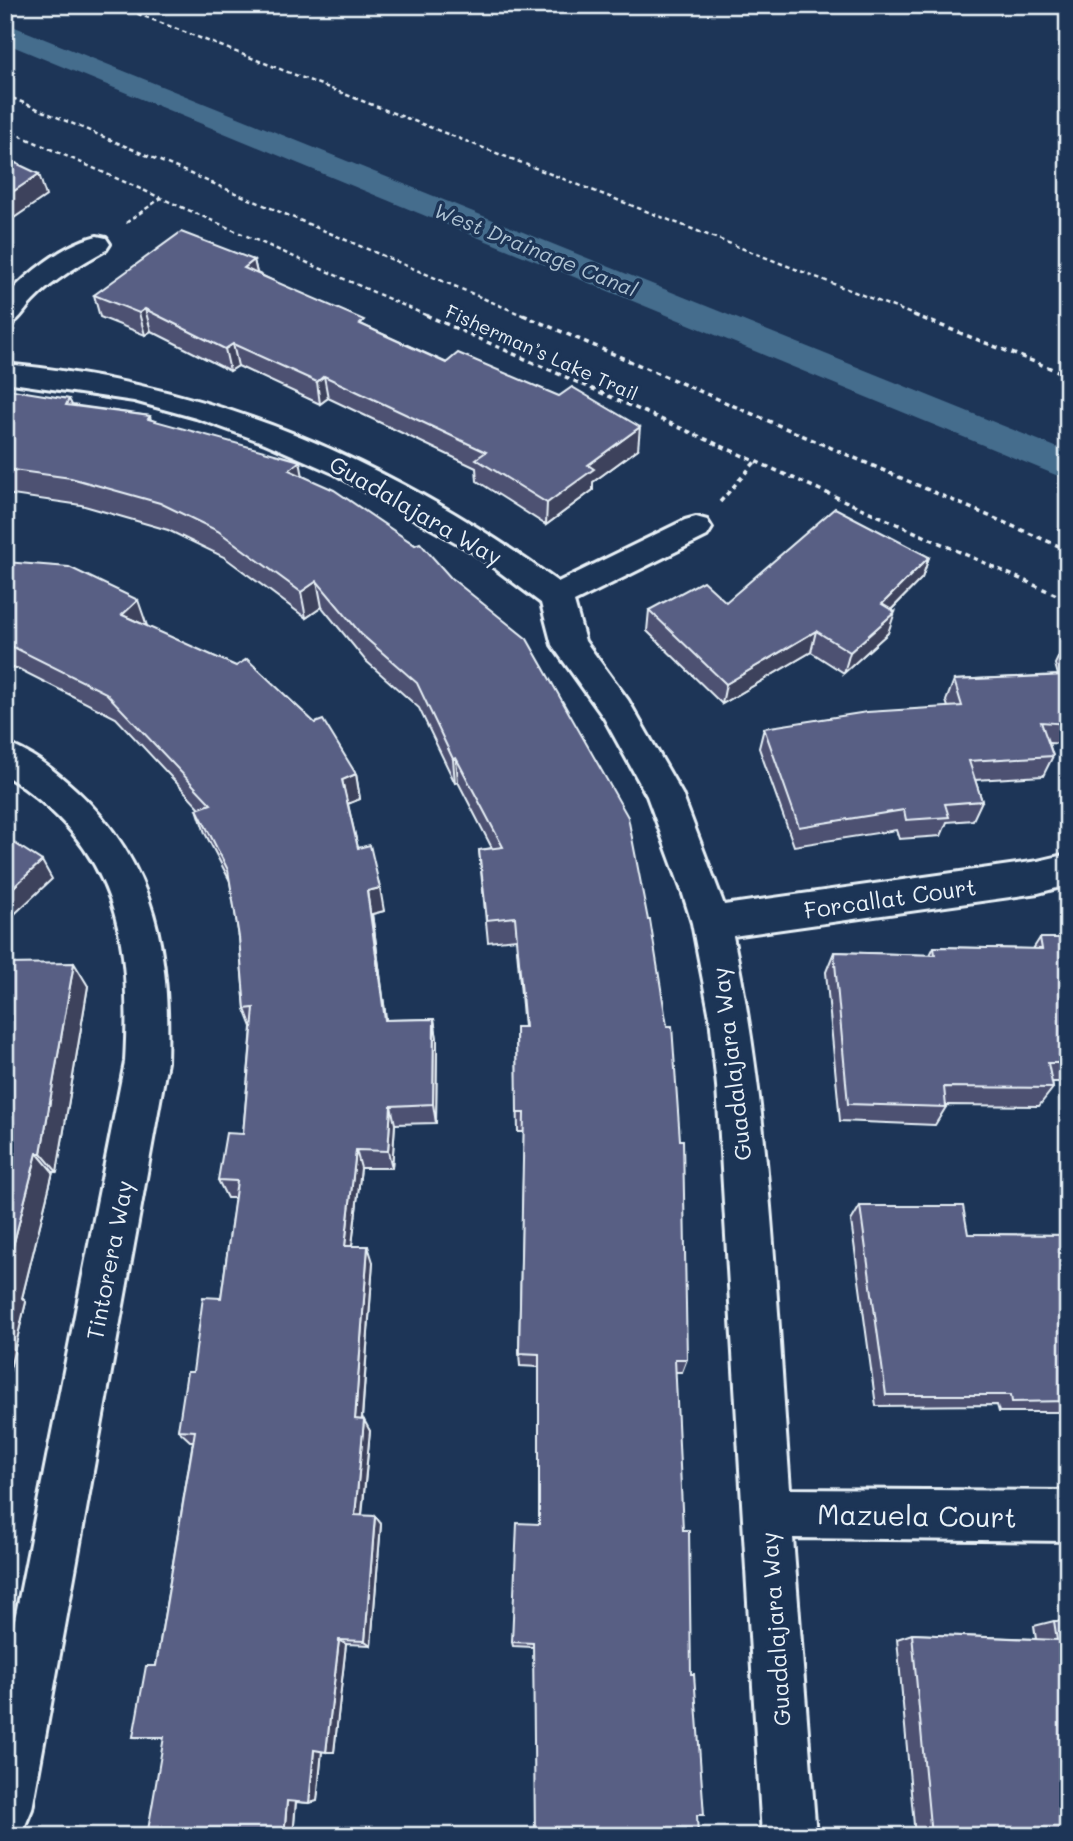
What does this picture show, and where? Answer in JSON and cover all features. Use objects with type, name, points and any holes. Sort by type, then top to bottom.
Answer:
[{"type":"street","points":[[5,318],[23,295],[44,275],[97,244]]},
{"type":"street","name":"Guadalajara Way","points":[[5,373],[134,392],[206,411],[276,436],[344,466],[484,544],[556,597],[569,645],[616,709],[664,794],[711,923],[730,1017],[738,1086],[789,1836]]},
{"type":"street","points":[[556,597],[696,528]]},
{"type":"street","name":"Tintorera Way","points":[[5,757],[30,771],[67,802],[104,847],[127,891],[142,938],[149,1005],[146,1062],[5,1809]]},
{"type":"street","name":"Forcallat Court","points":[[711,923],[1038,877],[1068,869]]},
{"type":"street","name":"Mazuela Court","points":[[767,1513],[1068,1517]]},
{"type":"path","points":[[115,5],[1068,375]]},
{"type":"path","points":[[5,95],[202,177],[1068,551]]},
{"type":"path","name":"Fisherman’s Lake Trail","points":[[5,130],[1068,600]]},
{"type":"path","points":[[97,244],[161,198]]},
{"type":"path","points":[[696,528],[755,462]]},
{"type":"building","points":[[5,158],[39,174],[5,197]]},
{"type":"building","points":[[181,232],[254,260],[244,268],[364,320],[360,324],[446,363],[458,353],[559,396],[572,387],[640,427],[588,465],[594,469],[547,503],[476,459],[486,452],[324,376],[317,382],[233,344],[225,349],[145,309],[139,313],[94,295]]},
{"type":"building","points":[[7,389],[69,399],[66,405],[150,416],[148,419],[300,461],[289,470],[334,490],[415,545],[420,543],[451,578],[527,639],[628,817],[650,920],[667,1026],[672,1026],[680,1140],[683,1140],[687,1359],[675,1359],[683,1530],[689,1530],[691,1674],[694,1674],[704,1815],[697,1815],[698,1836],[535,1836],[533,1643],[512,1642],[517,1523],[539,1524],[539,1354],[519,1353],[524,1113],[517,1113],[516,1027],[525,1027],[515,917],[487,920],[479,850],[503,847],[456,758],[453,759],[417,683],[361,634],[317,581],[301,592],[218,531],[160,503],[71,478],[5,469]]},
{"type":"building","points":[[835,508],[929,557],[882,604],[895,612],[850,652],[816,631],[726,684],[649,610],[703,581],[726,602]]},
{"type":"building","points":[[5,562],[69,567],[138,600],[122,615],[236,666],[247,659],[315,723],[323,720],[356,774],[342,780],[358,848],[370,845],[380,888],[367,891],[385,1020],[434,1019],[433,1104],[391,1106],[388,1151],[356,1150],[345,1246],[368,1246],[355,1419],[364,1420],[355,1515],[375,1516],[365,1641],[339,1640],[326,1752],[314,1750],[309,1803],[287,1801],[284,1836],[147,1836],[164,1737],[133,1737],[146,1666],[156,1666],[195,1431],[178,1430],[187,1372],[193,1372],[203,1297],[221,1298],[237,1181],[218,1180],[226,1133],[243,1134],[254,1008],[245,1009],[239,937],[228,870],[197,809],[211,804],[106,693],[5,643]]},
{"type":"building","points":[[1068,675],[1068,724],[1041,722],[1053,756],[969,761],[982,801],[945,804],[949,817],[906,820],[904,810],[799,827],[764,728],[867,712],[962,706],[954,680]]},
{"type":"building","points":[[5,837],[42,861],[5,895]]},
{"type":"building","points":[[1040,938],[1068,938],[1068,1063],[1048,1063],[1053,1088],[944,1087],[946,1107],[848,1104],[834,952],[935,955],[934,947],[1042,949]]},
{"type":"building","points":[[74,963],[41,1153],[37,1153],[5,1277],[5,964]]},
{"type":"building","points":[[860,1206],[963,1206],[968,1234],[1068,1235],[1068,1401],[1012,1402],[1011,1395],[886,1395]]},
{"type":"building","points":[[1054,1621],[1068,1621],[1068,1836],[931,1836],[912,1634],[1057,1640]]},
{"type":"waterway","name":"West Drainage Canal","points":[[5,32],[1068,467]]}]
